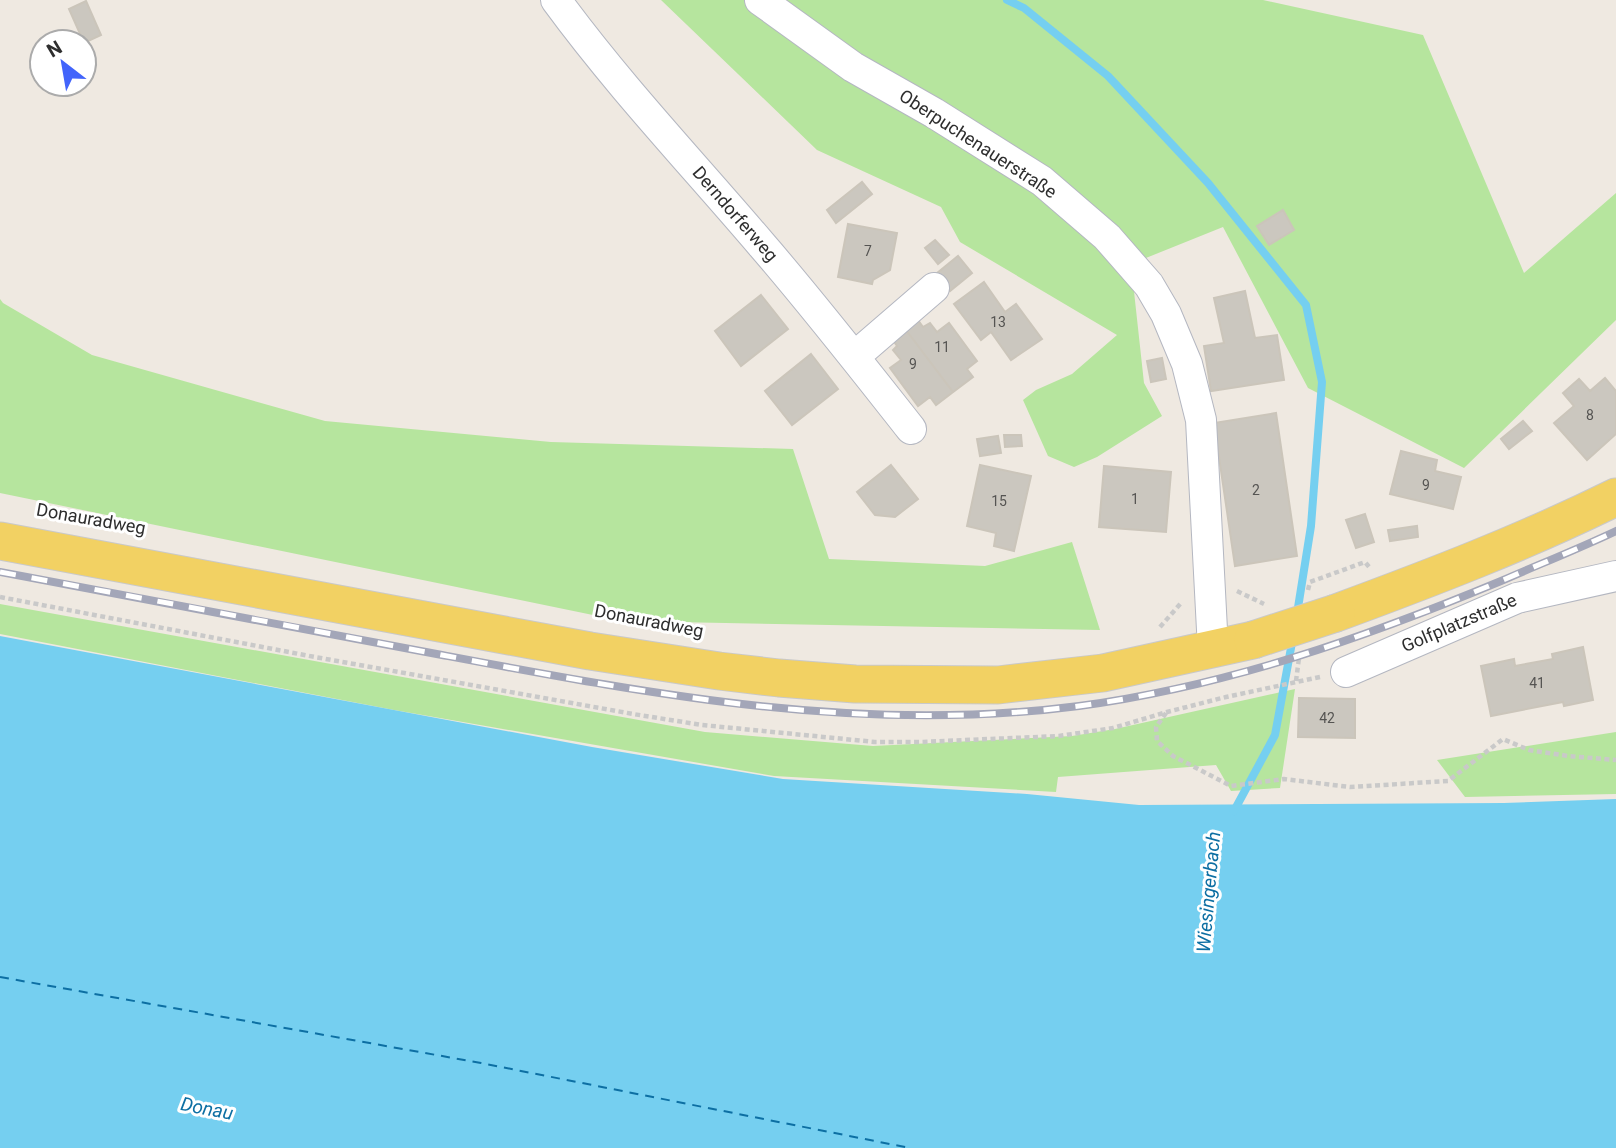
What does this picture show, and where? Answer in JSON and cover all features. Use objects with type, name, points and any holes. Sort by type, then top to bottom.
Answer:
[{"type":"main road","points":[[0,541],[590,651],[719,671],[855,684],[998,685],[1103,673],[1253,640],[1336,614],[1423,581],[1616,497]]},
{"type":"street","name":"Derndorferweg","points":[[556,0],[590,46],[840,338],[911,429]]},
{"type":"street","name":"Oberpuchenauerstraße","points":[[760,0],[853,67],[934,113],[1042,181],[1107,237],[1149,285],[1166,314],[1187,364],[1201,420],[1213,649]]},
{"type":"street","points":[[854,357],[934,288]]},
{"type":"street","name":"Golfplatzstraße","points":[[1346,672],[1517,598],[1616,576]]},
{"type":"path","points":[[1310,582],[1365,562]]},
{"type":"path","points":[[1159,627],[1187,596],[1210,586],[1225,586],[1266,604]]},
{"type":"path","points":[[0,597],[328,660],[633,714],[728,728],[875,742],[1059,736],[1113,728],[1296,681]]},
{"type":"path","points":[[1167,712],[1156,727],[1157,741],[1173,756],[1231,786],[1284,779],[1350,787],[1448,781],[1503,739],[1529,750],[1616,760]]},
{"type":"green space","points":[[661,0],[1263,0],[1423,35],[1524,273],[1616,193],[1616,320],[1464,468],[1308,388],[1223,227],[1131,264],[1144,383],[1162,416],[1097,457],[1074,467],[1048,456],[1023,400],[1036,390],[1072,374],[1117,335],[960,242],[941,207],[817,150]]},
{"type":"green space","points":[[0,299],[92,355],[325,421],[551,442],[793,449],[829,559],[985,566],[1072,542],[1100,630],[622,621],[0,493]]},
{"type":"green space","points":[[0,604],[705,732],[873,746],[1072,736],[1295,689],[1280,788],[1231,791],[1216,765],[1058,777],[1056,792],[774,776],[394,710],[0,634]]},
{"type":"green space","points":[[1616,732],[1616,794],[1465,797],[1437,760]]},
{"type":"water","name":"Donau","points":[[0,636],[592,747],[783,779],[1027,794],[1139,805],[1504,803],[1616,799],[1616,1148],[0,1148]]},
{"type":"building","points":[[86,1],[98,28],[77,28],[69,9]]},
{"type":"building","points":[[862,182],[872,194],[836,223],[827,210]]},
{"type":"building","points":[[1283,210],[1294,230],[1269,245],[1257,226]]},
{"type":"building","points":[[848,224],[897,233],[890,270],[873,280],[872,284],[838,277]]},
{"type":"building","points":[[935,240],[949,255],[938,264],[925,248]]},
{"type":"building","points":[[958,256],[972,273],[950,291],[936,274]]},
{"type":"building","points":[[984,282],[1005,312],[1016,304],[1042,339],[1011,360],[991,332],[981,340],[954,304]]},
{"type":"building","points":[[1245,291],[1255,338],[1277,335],[1284,380],[1211,391],[1204,346],[1224,343],[1214,298]]},
{"type":"building","points":[[761,295],[788,329],[741,366],[715,331]]},
{"type":"building","points":[[918,320],[923,327],[930,323],[937,332],[949,323],[977,361],[967,369],[973,377],[953,392],[906,330]]},
{"type":"building","points":[[906,330],[953,392],[936,405],[930,397],[918,406],[890,368],[901,360],[893,350],[897,346],[893,340]]},
{"type":"building","points":[[811,354],[838,389],[792,425],[765,391]]},
{"type":"building","points":[[1162,358],[1166,379],[1151,382],[1147,361]]},
{"type":"building","points":[[1605,378],[1616,391],[1616,434],[1587,460],[1554,423],[1574,406],[1563,393],[1579,379],[1590,391]]},
{"type":"building","points":[[1276,413],[1297,556],[1235,566],[1214,423]]},
{"type":"building","points":[[1523,421],[1532,431],[1509,449],[1501,439]]},
{"type":"building","points":[[1004,435],[1021,435],[1022,446],[1005,447]]},
{"type":"building","points":[[998,436],[1001,453],[980,456],[977,439]]},
{"type":"building","points":[[1401,451],[1437,460],[1435,471],[1461,477],[1453,509],[1390,494]]},
{"type":"building","points":[[891,465],[918,499],[895,517],[875,515],[857,492]]},
{"type":"building","points":[[980,465],[1031,476],[1014,551],[994,546],[996,533],[967,526]]},
{"type":"building","points":[[1104,466],[1171,472],[1166,532],[1099,527]]},
{"type":"building","points":[[1365,514],[1374,542],[1356,548],[1346,520]]},
{"type":"building","points":[[1417,526],[1418,537],[1390,541],[1388,530]]},
{"type":"building","points":[[1583,647],[1593,700],[1564,706],[1563,702],[1491,716],[1481,666],[1514,659],[1515,666],[1553,659],[1552,654]]},
{"type":"building","points":[[1299,698],[1355,699],[1355,738],[1298,737]]},
{"type":"waterway","points":[[1007,0],[1024,8],[1108,76],[1208,183],[1306,305],[1322,382],[1311,526],[1297,614]]},
{"type":"waterway","name":"Wiesingerbach","points":[[1234,811],[1275,735],[1293,637]]},
{"type":"ferry route","points":[[0,977],[481,1063],[910,1148]]},
{"type":"railway","points":[[0,572],[522,670],[680,696],[838,713],[998,713],[1079,706],[1134,697],[1241,673],[1398,622],[1616,531]]}]
